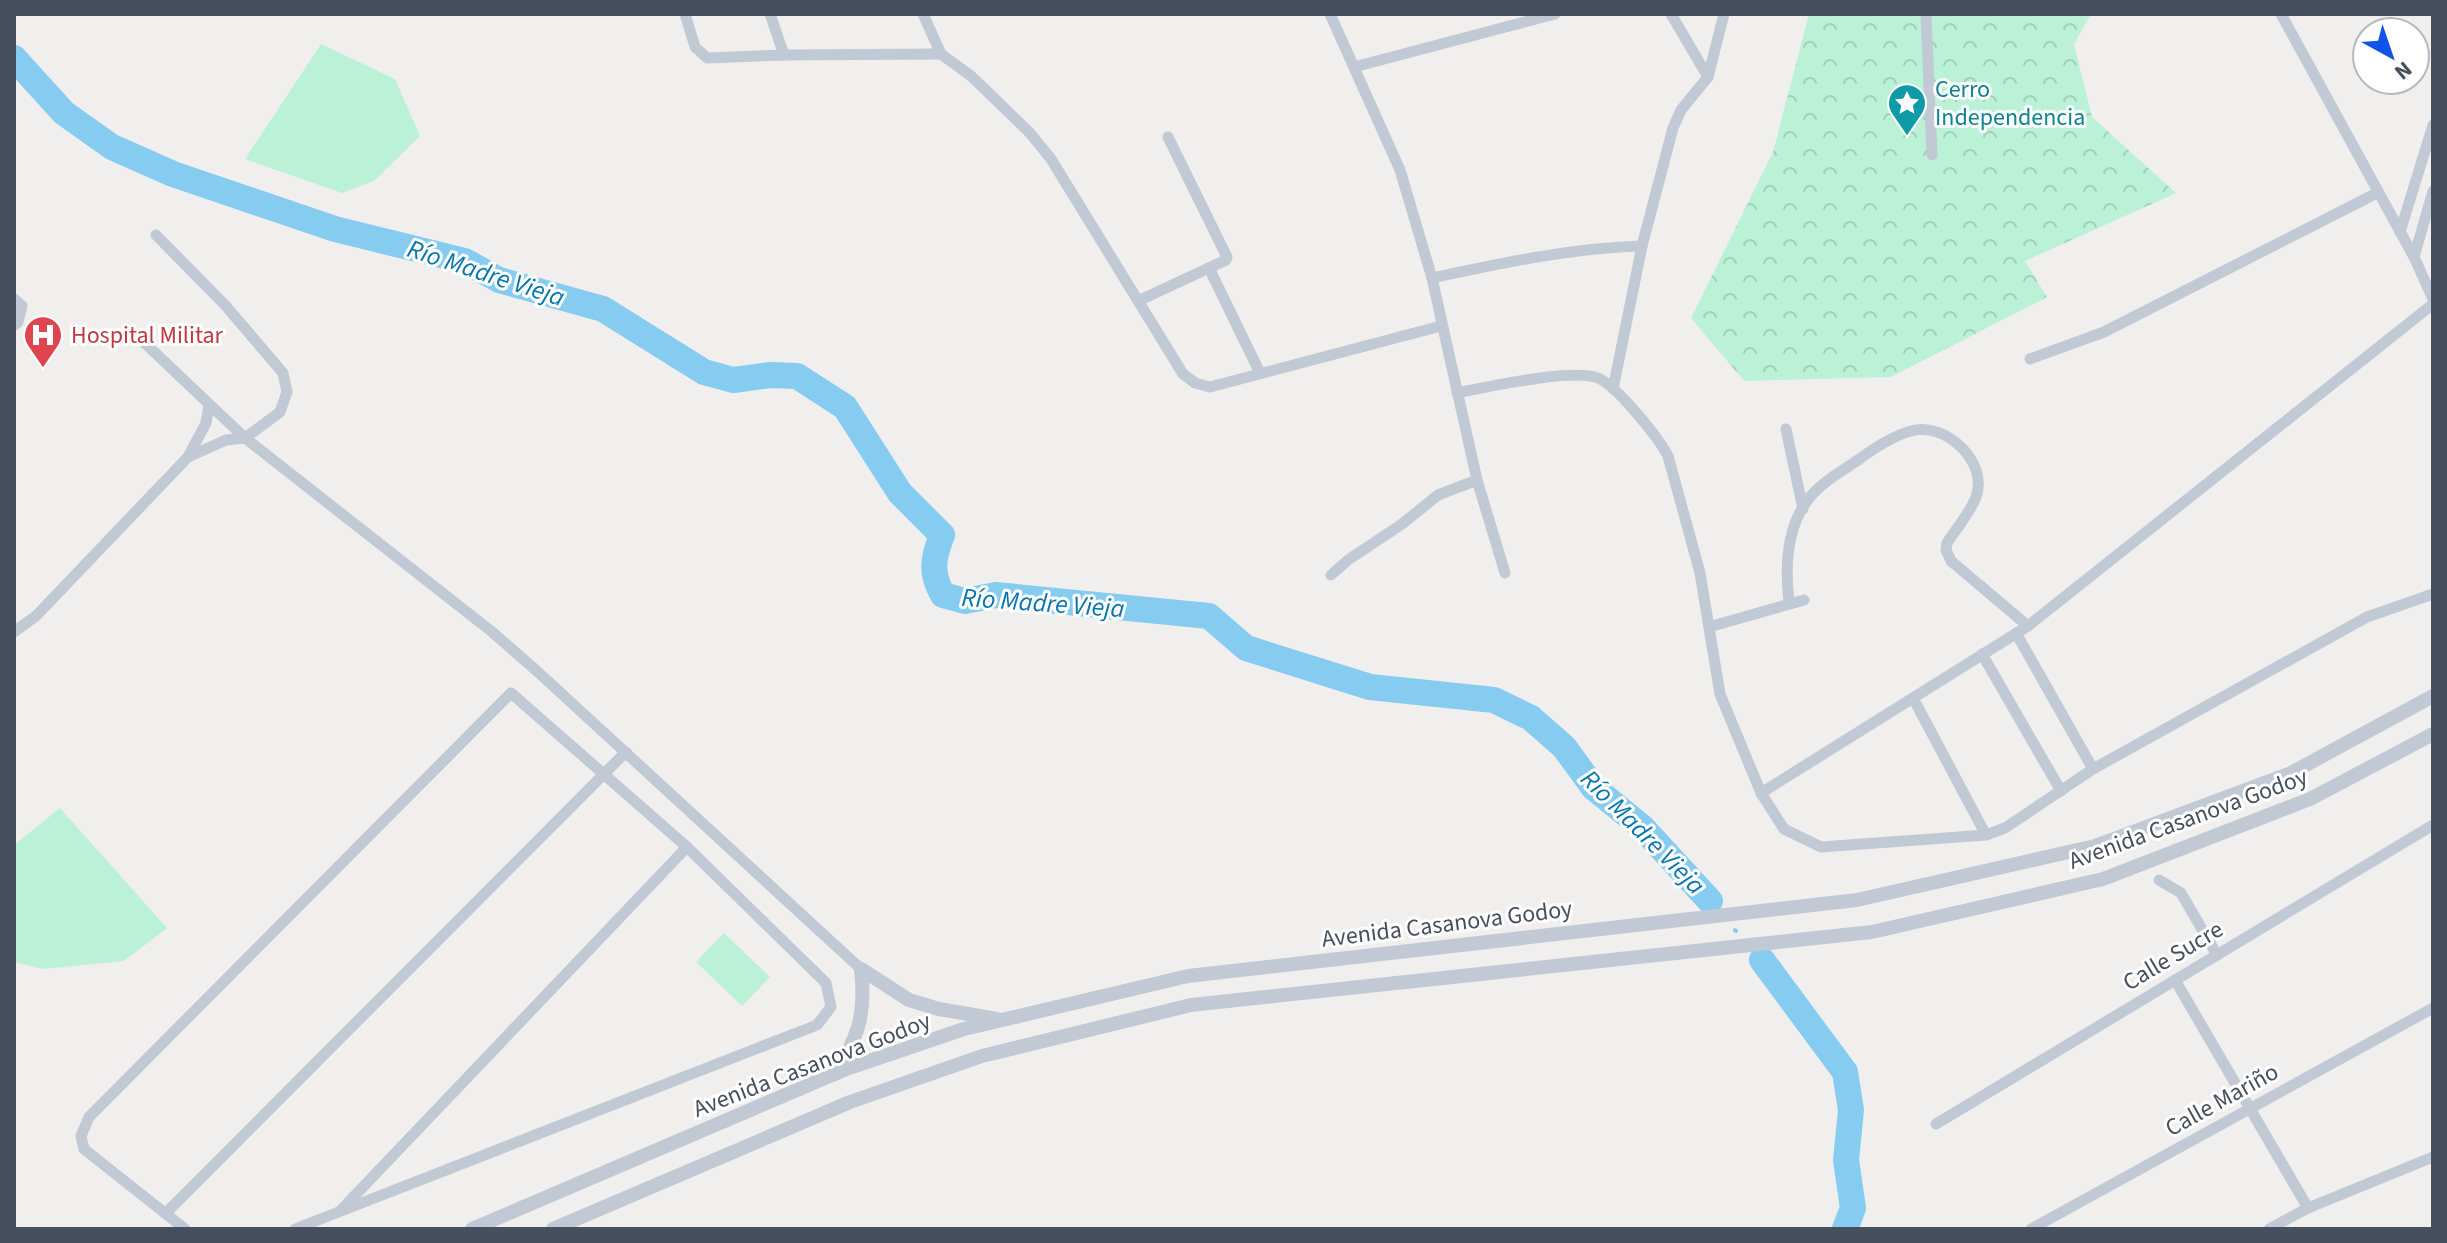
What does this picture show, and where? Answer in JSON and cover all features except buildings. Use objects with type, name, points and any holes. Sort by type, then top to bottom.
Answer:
[{"type":"street","points":[[685,14],[695,47],[707,58],[941,54]]},
{"type":"street","points":[[770,14],[784,55]]},
{"type":"street","points":[[923,14],[941,54],[988,92],[1044,150],[1183,374],[1195,383],[1210,387],[1441,326]]},
{"type":"street","points":[[1330,14],[1400,170],[1432,278],[1477,480],[1505,573]]},
{"type":"street","points":[[1354,67],[1555,14]]},
{"type":"street","points":[[1671,14],[1708,77]]},
{"type":"street","points":[[1613,389],[1642,246],[1673,128],[1681,110],[1708,77],[1724,14]]},
{"type":"street","points":[[1926,14],[1932,155]]},
{"type":"street","points":[[1761,793],[2028,626],[2433,302],[2414,257],[2281,14]]},
{"type":"street","points":[[2400,232],[2433,125]]},
{"type":"street","points":[[1138,301],[1226,260],[1228,253],[1168,137]]},
{"type":"street","points":[[2414,257],[2433,191]]},
{"type":"street","points":[[2030,359],[2104,332],[2377,193]]},
{"type":"street","points":[[156,235],[225,305],[283,373],[287,392],[280,412],[245,438],[226,440],[188,457]]},
{"type":"street","points":[[1432,278],[1518,259],[1642,246]]},
{"type":"street","points":[[1209,268],[1260,373]]},
{"type":"street","points":[[14,299],[22,306],[18,322],[14,325]]},
{"type":"street","points":[[132,331],[245,438],[491,631],[861,969],[909,1000],[939,1009],[1002,1020]]},
{"type":"street","points":[[1457,393],[1519,381],[1584,374],[1601,379],[1613,389],[1660,442],[1668,456],[1700,573],[1720,694],[1761,793],[1784,829],[1821,847],[1986,835],[2005,828],[2093,769],[2367,617],[2433,594]]},
{"type":"street","points":[[14,632],[36,616],[188,457],[206,423],[209,405]]},
{"type":"street","points":[[1786,429],[1803,509]]},
{"type":"street","points":[[1789,602],[1786,573],[1789,549],[1810,497],[1865,455],[1913,430],[1934,431],[1953,440],[1968,455],[1978,482],[1976,497],[1947,543],[1946,550],[1951,561],[2028,626]]},
{"type":"street","points":[[1331,575],[1438,495],[1477,480]]},
{"type":"street","points":[[1709,627],[1804,600]]},
{"type":"street","points":[[2016,633],[2093,769]]},
{"type":"street","points":[[1982,654],[2061,791]]},
{"type":"street","points":[[185,1229],[84,1149],[81,1136],[89,1117],[511,693],[687,847],[826,983],[831,1007],[817,1025],[295,1229]]},
{"type":"street","name":"Avenida Casanova Godoy","points":[[472,1229],[835,1074],[964,1029],[1188,976],[1857,900],[2095,846],[2291,773],[2433,696]]},
{"type":"street","points":[[1913,698],[1986,835]]},
{"type":"street","name":"Avenida Casanova Godoy","points":[[553,1229],[850,1102],[982,1056],[1191,1005],[1872,932],[2103,879],[2310,799],[2433,734]]},
{"type":"street","points":[[166,1213],[626,752]]},
{"type":"street","name":"Calle Sucre","points":[[1936,1124],[2433,825]]},
{"type":"street","points":[[339,1212],[687,847]]},
{"type":"street","points":[[2159,880],[2181,893],[2217,955]]},
{"type":"street","points":[[835,1074],[852,1048],[862,1019],[864,995],[861,969]]},
{"type":"street","points":[[2175,980],[2308,1208]]},
{"type":"street","name":"Calle Mariño","points":[[2031,1229],[2433,1008]]},
{"type":"street","points":[[2269,1229],[2308,1208],[2433,1157]]},
{"type":"green space","points":[[1809,14],[2091,14],[2074,44],[2092,117],[2176,193],[2025,261],[2047,297],[1891,377],[1744,381],[1691,318],[1773,152]]},
{"type":"green space","points":[[321,44],[395,79],[420,136],[374,181],[342,193],[245,159]]},
{"type":"green space","points":[[60,808],[167,928],[124,961],[43,969],[14,962],[14,845]]},
{"type":"green space","points":[[724,933],[770,977],[742,1006],[696,962]]},
{"type":"waterway","name":"Río Madre Vieja","points":[[14,58],[64,113],[112,147],[173,174],[335,229],[465,261],[499,280],[603,309],[704,372],[733,380],[771,375],[797,376],[845,407],[900,493],[942,535],[934,565],[943,595],[965,601],[996,595],[1209,616],[1246,648],[1370,687],[1494,700],[1531,718],[1564,747],[1594,788],[1642,827],[1710,901]]},
{"type":"waterway","name":"Río Madre Vieja","points":[[1762,960],[1845,1072],[1851,1110],[1846,1160],[1853,1208],[1845,1229]]},
{"type":"place","name":"Cerro Independencia","points":[[1907,137]]},
{"type":"place","name":"Hospital Militar","points":[[43,369]]}]
